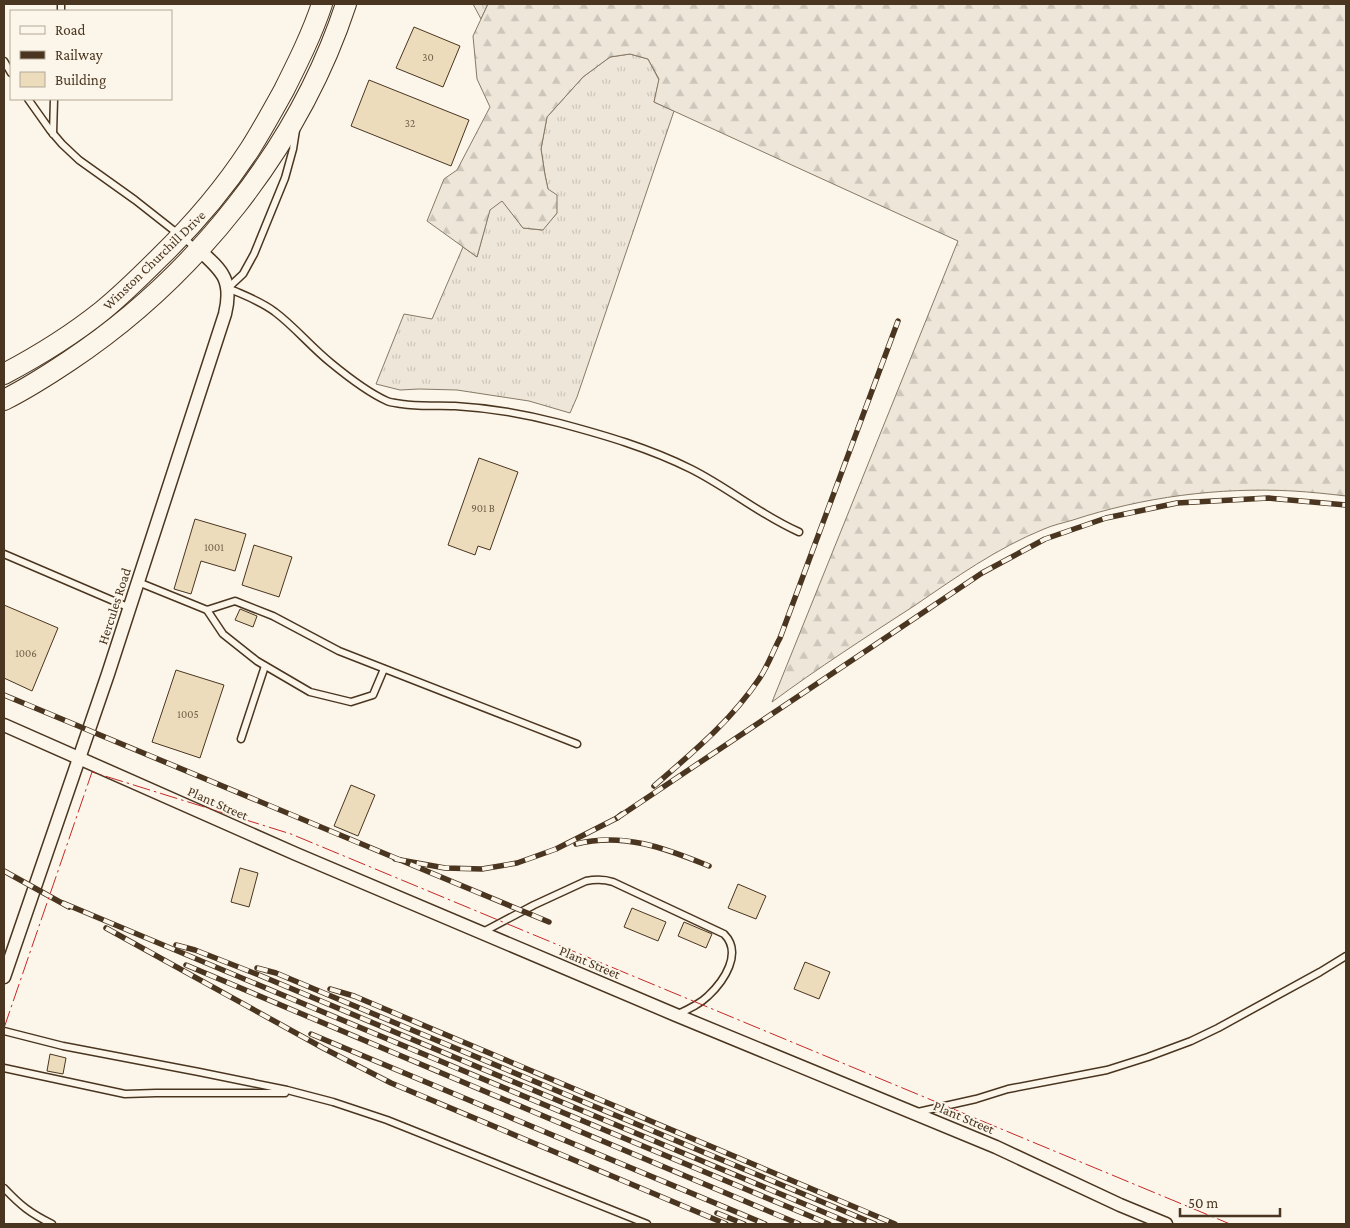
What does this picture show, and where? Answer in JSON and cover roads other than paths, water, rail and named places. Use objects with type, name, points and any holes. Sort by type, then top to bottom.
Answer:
[{"type":"highway","name":"Winston Churchill Drive","points":[[4,374],[22,365],[67,336],[103,310],[136,281],[181,236],[210,203],[251,148],[270,115],[295,68],[322,4]]},
{"type":"highway","name":"Winston Churchill Drive","points":[[4,400],[48,375],[93,345],[127,318],[168,282],[227,218],[277,149],[300,109],[324,60],[346,4]]},
{"type":"street","points":[[199,250],[218,266],[228,288]]},
{"type":"street","name":"Hercules Road","points":[[4,976],[130,608],[225,314],[228,288]]},
{"type":"street","name":"Plant Street","points":[[4,725],[296,854],[676,1015],[996,1147],[1120,1205],[1166,1224]]},
{"type":"lane","points":[[29,100],[53,134],[79,160],[135,200],[199,250]]},
{"type":"lane","points":[[53,134],[54,100]]},
{"type":"lane","points":[[300,109],[293,149],[285,178],[244,274],[228,288],[274,310],[330,362],[356,382],[389,402],[414,406],[482,408],[520,414],[622,440],[658,453],[692,469],[761,513],[799,532]]},
{"type":"lane","points":[[4,554],[130,608]]},
{"type":"lane","points":[[138,582],[207,610],[223,634],[257,662],[310,692],[351,702],[373,695],[384,669]]},
{"type":"lane","points":[[207,610],[235,601],[273,616],[339,651],[576,744]]},
{"type":"lane","points":[[241,739],[265,666]]},
{"type":"lane","points":[[482,933],[534,905],[586,881],[595,879],[613,882],[727,937],[731,946],[732,956],[730,966],[719,984],[708,996],[691,1008],[676,1015]]},
{"type":"lane","points":[[915,1113],[976,1099],[1008,1089],[1107,1070],[1148,1057],[1191,1041],[1218,1028],[1346,956]]},
{"type":"lane","points":[[4,1031],[63,1046],[199,1072],[332,1102],[387,1120],[647,1224]]},
{"type":"lane","points":[[4,1068],[125,1094],[264,1092],[302,1094]]},
{"type":"lane","points":[[4,1188],[20,1205],[34,1216],[52,1224]]},
{"type":"railway","points":[[654,786],[697,749],[723,723],[748,694],[765,669],[780,638],[898,321]]},
{"type":"railway","points":[[617,818],[982,573],[1045,539],[1106,518],[1177,503],[1268,498],[1346,505]]},
{"type":"railway","points":[[4,695],[549,922]]},
{"type":"railway","points":[[395,859],[445,868],[482,869],[517,863],[556,849],[622,814]]},
{"type":"railway","points":[[576,844],[593,841],[627,841],[660,848],[709,866]]},
{"type":"railway","points":[[4,871],[69,907]]},
{"type":"railway","points":[[63,903],[829,1224]]},
{"type":"railway","points":[[106,928],[323,1048],[391,1083],[726,1224]]},
{"type":"railway","points":[[176,945],[195,950],[259,975],[852,1224]]},
{"type":"railway","points":[[186,965],[799,1224]]},
{"type":"railway","points":[[257,968],[276,973],[875,1224]]},
{"type":"railway","points":[[330,989],[354,996],[895,1224]]},
{"type":"railway","points":[[311,1034],[765,1224]]},
{"type":"railway","points":[[717,1213],[744,1224]]}]
